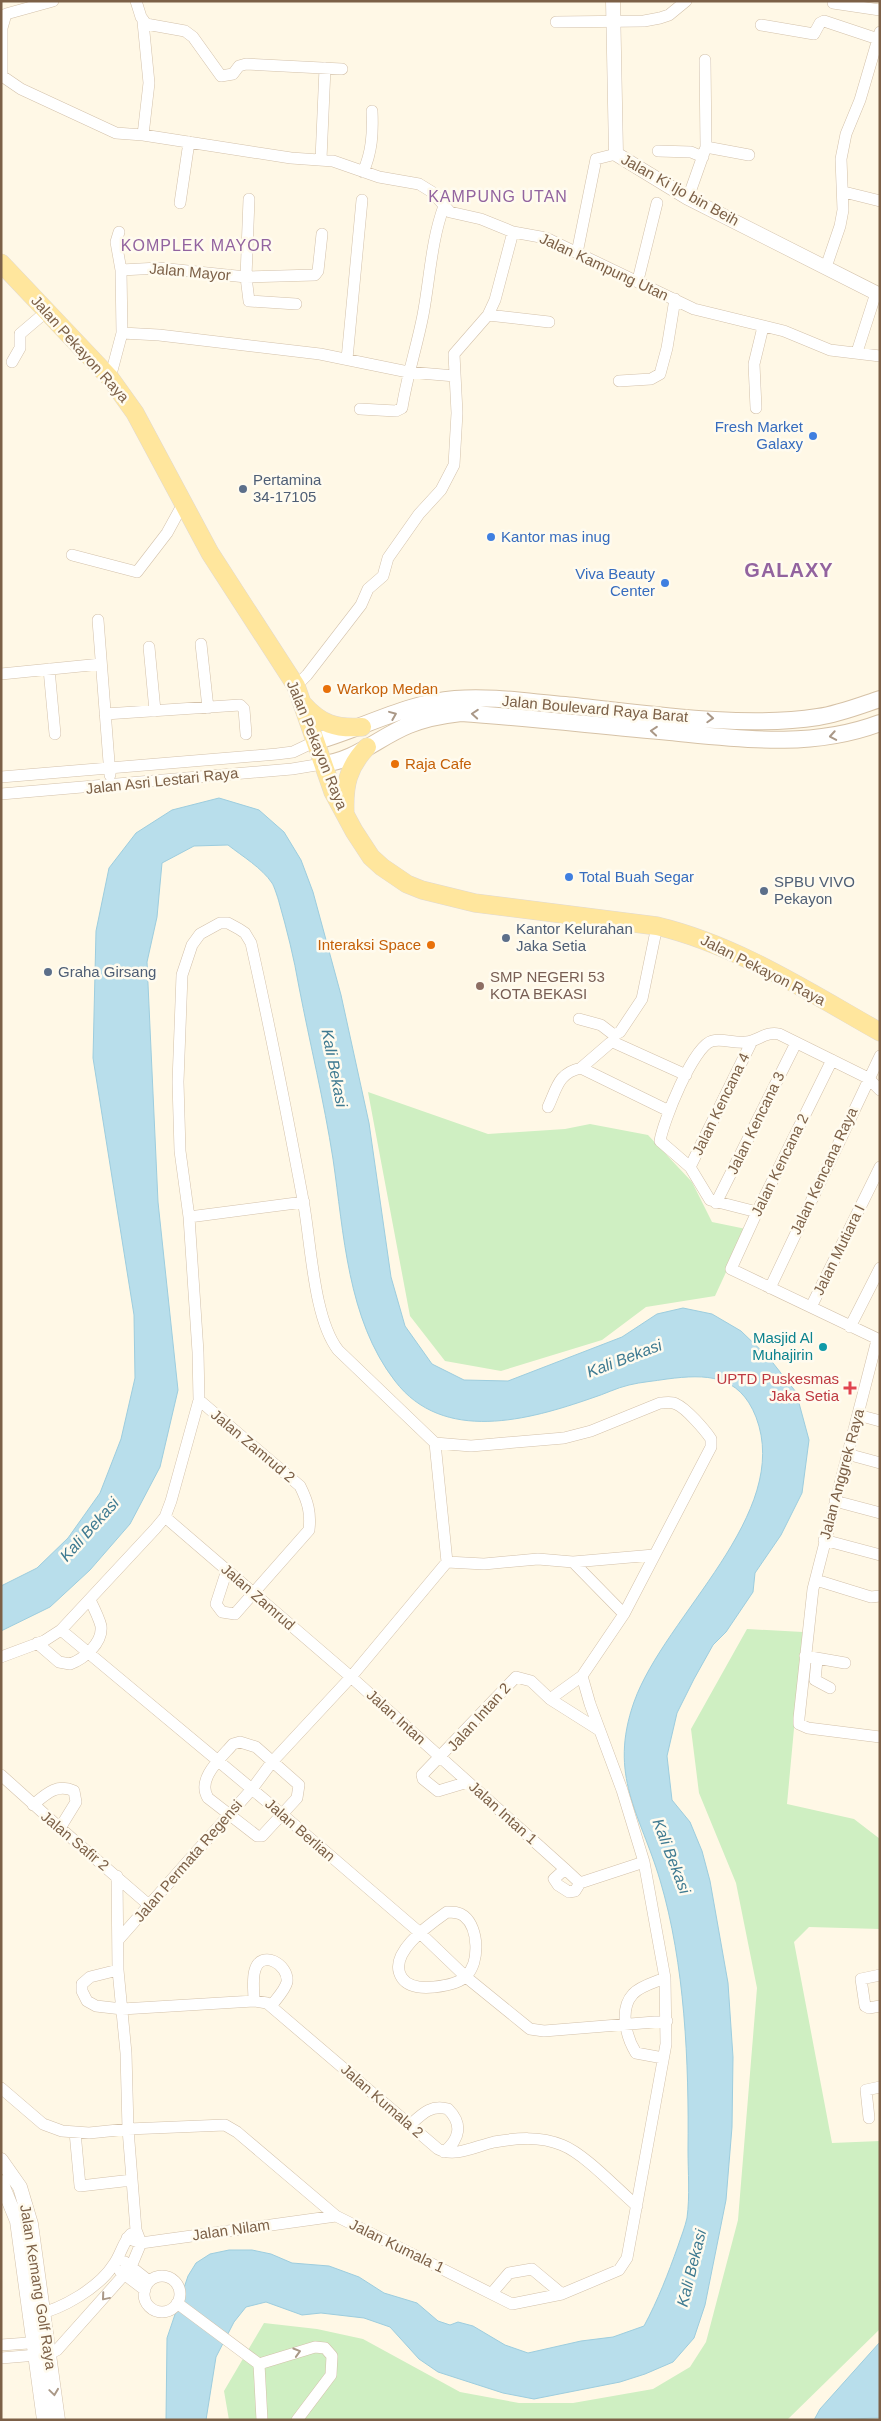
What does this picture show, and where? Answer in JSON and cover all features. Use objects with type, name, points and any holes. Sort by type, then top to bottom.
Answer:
[{"type":"main road","name":"Jalan Pekayon Raya","points":[[1,263],[110,378],[135,413],[210,553],[298,694],[333,792],[363,847],[376,862],[395,877],[422,890],[475,903],[657,926],[685,932],[782,977],[880,1032]]},
{"type":"main road","points":[[298,694],[314,716],[334,727],[355,730],[349,744],[362,750],[351,766],[347,777],[345,790],[346,815]]},
{"type":"main road","name":"Jalan Boulevard Raya Barat","points":[[314,742],[355,730],[430,702],[457,699],[501,708],[764,741],[816,740],[854,733],[880,723]]},
{"type":"main road","name":"Jalan Boulevard Raya Barat","points":[[322,764],[347,760],[409,724],[434,716],[501,708],[763,721],[816,718],[880,699]]},
{"type":"street","points":[[2,77],[2,28],[6,14],[53,1]]},
{"type":"street","points":[[136,1],[143,22],[148,83],[143,135]]},
{"type":"street","name":"Jalan Ki Ijo bin Beih","points":[[613,1],[616,154],[688,198],[878,294]]},
{"type":"street","points":[[556,22],[644,21],[669,15],[686,1]]},
{"type":"street","points":[[833,4],[880,10]]},
{"type":"street","points":[[761,25],[814,34],[820,23],[824,21],[879,35],[860,100],[846,134],[842,159],[844,192],[840,226],[826,267]]},
{"type":"street","points":[[143,22],[185,31],[193,37],[221,76],[233,74],[238,66],[246,64],[342,69]]},
{"type":"street","points":[[688,198],[704,152],[705,60]]},
{"type":"street","points":[[321,159],[325,68]]},
{"type":"street","name":"Jalan Kampung Utan","points":[[2,77],[21,89],[116,133],[143,135],[291,158],[321,159],[363,172],[418,184],[432,192],[444,206],[456,215],[481,219],[513,232],[546,238],[638,280],[694,309],[795,334],[820,348],[880,356]]},
{"type":"street","points":[[363,172],[369,159],[373,135],[372,111]]},
{"type":"street","points":[[180,203],[189,142]]},
{"type":"street","points":[[658,151],[749,155]]},
{"type":"street","points":[[577,253],[596,159],[616,154]]},
{"type":"street","points":[[844,192],[880,201]]},
{"type":"street","name":"Jalan Mayor","points":[[121,270],[159,268],[246,277],[248,198]]},
{"type":"street","points":[[347,359],[362,200]]},
{"type":"street","points":[[638,280],[658,203]]},
{"type":"street","points":[[360,410],[400,410],[423,316],[433,238],[444,206]]},
{"type":"street","points":[[110,378],[122,333],[121,270],[116,242],[119,232]]},
{"type":"street","points":[[298,694],[307,675],[361,605],[368,589],[383,576],[388,558],[419,514],[441,490],[454,465],[456,448],[455,351],[488,315],[500,288],[513,232]]},
{"type":"street","points":[[296,304],[249,301],[246,277],[315,275],[318,271],[322,234]]},
{"type":"street","points":[[857,352],[878,294]]},
{"type":"street","points":[[619,381],[651,379],[660,374],[667,348],[675,299]]},
{"type":"street","points":[[12,362],[20,348],[20,334],[47,311]]},
{"type":"street","points":[[488,315],[549,322]]},
{"type":"street","points":[[756,408],[754,364],[764,327]]},
{"type":"street","points":[[122,333],[234,344],[347,359],[408,372],[455,376]]},
{"type":"street","points":[[72,555],[137,572],[167,533],[184,502]]},
{"type":"street","points":[[98,620],[110,784]]},
{"type":"street","points":[[202,644],[208,708]]},
{"type":"street","points":[[149,647],[155,711]]},
{"type":"street","points":[[1,674],[101,664]]},
{"type":"street","points":[[49,669],[55,734]]},
{"type":"street","points":[[105,714],[242,706],[246,734]]},
{"type":"street","name":"Jalan Asri Lestari Raya","points":[[1,777],[277,754],[293,752],[314,742]]},
{"type":"street","points":[[277,754],[282,756],[284,762],[279,769]]},
{"type":"street","points":[[211,758],[212,776]]},
{"type":"street","name":"Jalan Asri Lestari Raya","points":[[1,794],[82,789],[110,784],[212,776],[322,764]]},
{"type":"street","points":[[1,1658],[37,1644],[61,1630],[165,1517],[198,1400],[198,1352],[189,1217],[180,1151],[178,1082],[182,975],[192,945],[200,934],[220,923],[228,923],[245,933],[251,943],[304,1202],[321,1314],[329,1338],[338,1350],[435,1443],[471,1446],[564,1438],[592,1431],[660,1403],[676,1403],[710,1436],[712,1444],[624,1614],[582,1676],[550,1699],[599,1730]]},
{"type":"street","points":[[579,1018],[601,1024],[614,1035],[620,1032],[642,999],[657,926]]},
{"type":"street","points":[[757,1212],[716,1203],[705,1196],[690,1167],[662,1145],[661,1137],[669,1111],[702,1047],[713,1040],[746,1042],[772,1033],[868,1078],[880,1090]]},
{"type":"street","name":"Jalan Kencana 4","points":[[690,1167],[752,1041]]},
{"type":"street","points":[[548,1107],[563,1075],[570,1070],[581,1068],[613,1042],[686,1075]]},
{"type":"street","name":"Jalan Kencana 3","points":[[716,1203],[796,1043]]},
{"type":"street","name":"Jalan Kencana Raya","points":[[770,1288],[880,1056]]},
{"type":"street","name":"Jalan Kencana 2","points":[[770,1288],[733,1271],[731,1269],[732,1264],[832,1060]]},
{"type":"street","points":[[581,1068],[669,1111]]},
{"type":"street","name":"Jalan Mutiara I","points":[[811,1307],[880,1166]]},
{"type":"street","points":[[189,1217],[304,1202]]},
{"type":"street","points":[[850,1327],[880,1268]]},
{"type":"street","points":[[770,1288],[878,1340]]},
{"type":"street","name":"Jalan Anggrek Raya","points":[[809,1680],[805,1656],[810,1606],[824,1540],[878,1340]]},
{"type":"street","points":[[868,1380],[880,1383]]},
{"type":"street","name":"Jalan Zamrud 2","points":[[198,1400],[300,1486],[308,1502],[311,1516],[309,1530],[238,1613],[232,1614],[219,1610],[215,1601],[227,1570]]},
{"type":"street","points":[[858,1415],[880,1421]]},
{"type":"street","points":[[435,1443],[447,1562],[484,1564],[538,1559],[573,1562],[654,1554]]},
{"type":"street","points":[[847,1454],[880,1464]]},
{"type":"street","points":[[835,1501],[880,1513]]},
{"type":"street","name":"Jalan Zamrud","points":[[165,1517],[351,1677]]},
{"type":"street","points":[[824,1540],[880,1555]]},
{"type":"street","name":"Jalan Permata Regensi","points":[[119,1939],[252,1789],[272,1762],[351,1677],[447,1562]]},
{"type":"street","points":[[573,1562],[624,1614]]},
{"type":"street","points":[[816,1580],[865,1595],[880,1596]]},
{"type":"street","points":[[37,1644],[59,1662],[70,1664],[90,1653],[100,1636],[101,1628],[90,1600]]},
{"type":"street","name":"Jalan Berlian","points":[[61,1630],[283,1815],[419,1932],[466,1977],[530,2029],[536,2031],[624,2025]]},
{"type":"street","points":[[805,1656],[817,1660],[845,1663]]},
{"type":"street","points":[[817,1660],[809,1680],[799,1724],[802,1727],[880,1737]]},
{"type":"street","name":"Jalan Intan 2","points":[[468,1782],[440,1791],[423,1779],[422,1774],[441,1758],[516,1676],[531,1681],[550,1699]]},
{"type":"street","points":[[582,1676],[599,1730],[622,1790],[644,1862],[665,1978],[667,2021],[663,2058],[637,2206]]},
{"type":"street","name":"Jalan Intan","points":[[351,1677],[441,1758]]},
{"type":"street","points":[[809,1680],[830,1688]]},
{"type":"street","points":[[240,1742],[256,1747],[299,1785],[297,1798],[264,1836],[259,1837],[208,1798],[204,1788],[207,1776],[219,1761],[233,1744],[240,1742]]},
{"type":"street","name":"Jalan Intan 1","points":[[441,1758],[580,1883]]},
{"type":"street","name":"Jalan Safir 2","points":[[1,1775],[150,1906]]},
{"type":"street","points":[[33,1804],[55,1788],[62,1787],[74,1791],[76,1802],[60,1828]]},
{"type":"street","points":[[565,1869],[554,1879],[558,1885],[572,1892],[578,1889],[580,1883],[644,1862]]},
{"type":"street","points":[[1,2345],[57,2350],[128,2271],[141,2243],[136,2230],[128,2129],[126,2053],[118,1970],[117,1876]]},
{"type":"street","points":[[446,1912],[458,1912],[466,1917],[472,1927],[476,1950],[474,1963],[466,1977],[450,1984],[422,1988],[404,1982],[399,1973],[399,1963],[404,1952],[419,1932],[446,1912]]},
{"type":"street","points":[[254,2001],[255,1968],[260,1962],[269,1959],[278,1962],[286,1972],[287,1982],[272,2005]]},
{"type":"street","name":"Jalan Kumala 2","points":[[118,1970],[90,1977],[82,1984],[82,1992],[87,2001],[96,2006],[122,2009],[254,2001],[272,2005],[438,2149],[444,2152]]},
{"type":"street","points":[[880,1975],[862,1979],[866,2006],[869,2008],[880,2006]]},
{"type":"street","points":[[663,2058],[636,2053],[624,2025],[629,1999],[634,1992],[665,1978]]},
{"type":"street","points":[[624,2025],[667,2021]]},
{"type":"street","points":[[869,2118],[866,2090],[880,2087]]},
{"type":"street","name":"Jalan Kumala 1","points":[[1,2088],[43,2124],[62,2131],[89,2133],[128,2129],[225,2125],[236,2132],[336,2216],[515,2304],[562,2294],[619,2270],[625,2264],[637,2206]]},
{"type":"street","points":[[410,2125],[423,2113],[434,2107],[448,2109],[454,2118],[458,2136],[455,2143],[444,2152]]},
{"type":"street","points":[[76,2132],[80,2186],[132,2180]]},
{"type":"street","points":[[444,2152],[458,2152],[494,2142],[528,2138],[550,2142],[573,2150],[637,2206]]},
{"type":"street","name":"Jalan Kemang Golf Raya","points":[[1,2160],[13,2174],[27,2204],[29,2258],[41,2348],[44,2420]]},
{"type":"street","name":"Jalan Kemang Golf Raya","points":[[1,2182],[17,2221],[29,2258]]},
{"type":"street","name":"Jalan Nilam","points":[[127,2238],[141,2243],[336,2216]]},
{"type":"street","points":[[37,2314],[76,2298],[116,2261],[127,2238],[136,2230]]},
{"type":"street","points":[[116,2261],[147,2286]]},
{"type":"street","points":[[492,2293],[509,2272],[532,2269],[562,2294]]},
{"type":"street","points":[[181,2306],[165,2312],[154,2310],[146,2302],[147,2286],[159,2276],[175,2281],[180,2291],[181,2306],[256,2362],[262,2420]]},
{"type":"street","points":[[256,2362],[315,2347],[325,2348],[332,2356],[331,2375],[297,2420]]},
{"type":"street","points":[[1,2358],[41,2348]]},
{"type":"street","name":"Jalan Kemang Golf Raya","points":[[41,2348],[58,2420]]},
{"type":"green space","points":[[368,1092],[488,1134],[565,1129],[590,1124],[648,1135],[692,1182],[712,1222],[746,1229],[715,1296],[646,1307],[602,1340],[501,1371],[445,1361],[410,1316]]},
{"type":"green space","points":[[747,1629],[803,1632],[787,1804],[854,1819],[880,1839],[880,1929],[809,1927],[794,1942],[832,2143],[880,2141],[880,2329],[787,2420],[229,2420],[224,2391],[264,2323],[317,2329],[363,2339],[460,2392],[519,2403],[573,2403],[653,2389],[690,2367],[706,2342],[738,2220],[757,1988],[736,1883],[699,1793],[691,1729]]},
{"type":"water","name":"Kali Bekasi","points":[[219,798],[259,810],[284,832],[301,860],[313,892],[341,995],[369,1123],[391,1277],[405,1326],[432,1364],[464,1380],[508,1381],[622,1337],[657,1314],[683,1308],[712,1314],[741,1331],[769,1358],[796,1392],[809,1440],[802,1493],[781,1535],[755,1573],[753,1592],[726,1632],[713,1645],[694,1679],[677,1713],[667,1756],[672,1800],[690,1822],[702,1851],[710,1881],[728,1983],[733,2057],[732,2127],[726,2200],[705,2305],[694,2338],[673,2362],[620,2382],[534,2399],[503,2393],[438,2372],[419,2359],[390,2327],[364,2318],[321,2313],[302,2315],[266,2302],[246,2307],[234,2322],[216,2357],[206,2420],[166,2420],[167,2338],[188,2276],[196,2263],[210,2254],[229,2250],[252,2250],[271,2254],[292,2263],[329,2266],[359,2277],[384,2293],[417,2303],[438,2321],[450,2325],[458,2322],[473,2326],[505,2345],[528,2353],[581,2341],[613,2337],[644,2326],[667,2277],[687,2218],[689,2193],[688,2083],[684,2014],[675,1945],[660,1880],[630,1794],[624,1752],[627,1728],[634,1702],[650,1669],[742,1527],[757,1490],[763,1454],[756,1417],[749,1403],[731,1385],[708,1377],[681,1377],[634,1384],[541,1413],[515,1419],[488,1421],[462,1420],[437,1413],[415,1401],[395,1381],[379,1357],[357,1303],[345,1245],[325,1116],[293,955],[275,889],[263,872],[228,845],[194,846],[162,863],[157,917],[147,962],[158,1202],[178,1390],[160,1467],[130,1524],[90,1570],[50,1607],[1,1631],[1,1586],[37,1568],[68,1538],[100,1493],[121,1439],[135,1378],[134,1315],[93,1058],[96,931],[109,868],[136,833],[172,810]]},
{"type":"water","points":[[880,2342],[880,2418],[814,2420],[820,2409]]},
{"type":"place","name":"Fresh Market Galaxy","points":[[813,436]]},
{"type":"place","name":"Pertamina 34-17105","points":[[243,489]]},
{"type":"place","name":"Kantor mas inug","points":[[491,537]]},
{"type":"place","name":"Viva Beauty Center","points":[[665,583]]},
{"type":"place","name":"Warkop Medan","points":[[327,689]]},
{"type":"place","name":"Raja Cafe","points":[[395,764]]},
{"type":"place","name":"Total Buah Segar","points":[[569,877]]},
{"type":"place","name":"SPBU VIVO Pekayon","points":[[764,891]]},
{"type":"place","name":"Kantor Kelurahan Jaka Setia","points":[[506,938]]},
{"type":"place","name":"Interaksi Space","points":[[431,945]]},
{"type":"place","name":"Graha Girsang","points":[[48,972]]},
{"type":"place","name":"SMP NEGERI 53 KOTA BEKASI","points":[[480,986]]},
{"type":"place","name":"Masjid Al Muhajirin","points":[[823,1347]]},
{"type":"place","name":"UPTD Puskesmas Jaka Setia","points":[[850,1388]]},
{"type":"district","name":"KAMPUNG UTAN","points":[[498,196]]},
{"type":"district","name":"KOMPLEK MAYOR","points":[[197,245]]},
{"type":"district","name":"GALAXY","points":[[789,570]]}]
